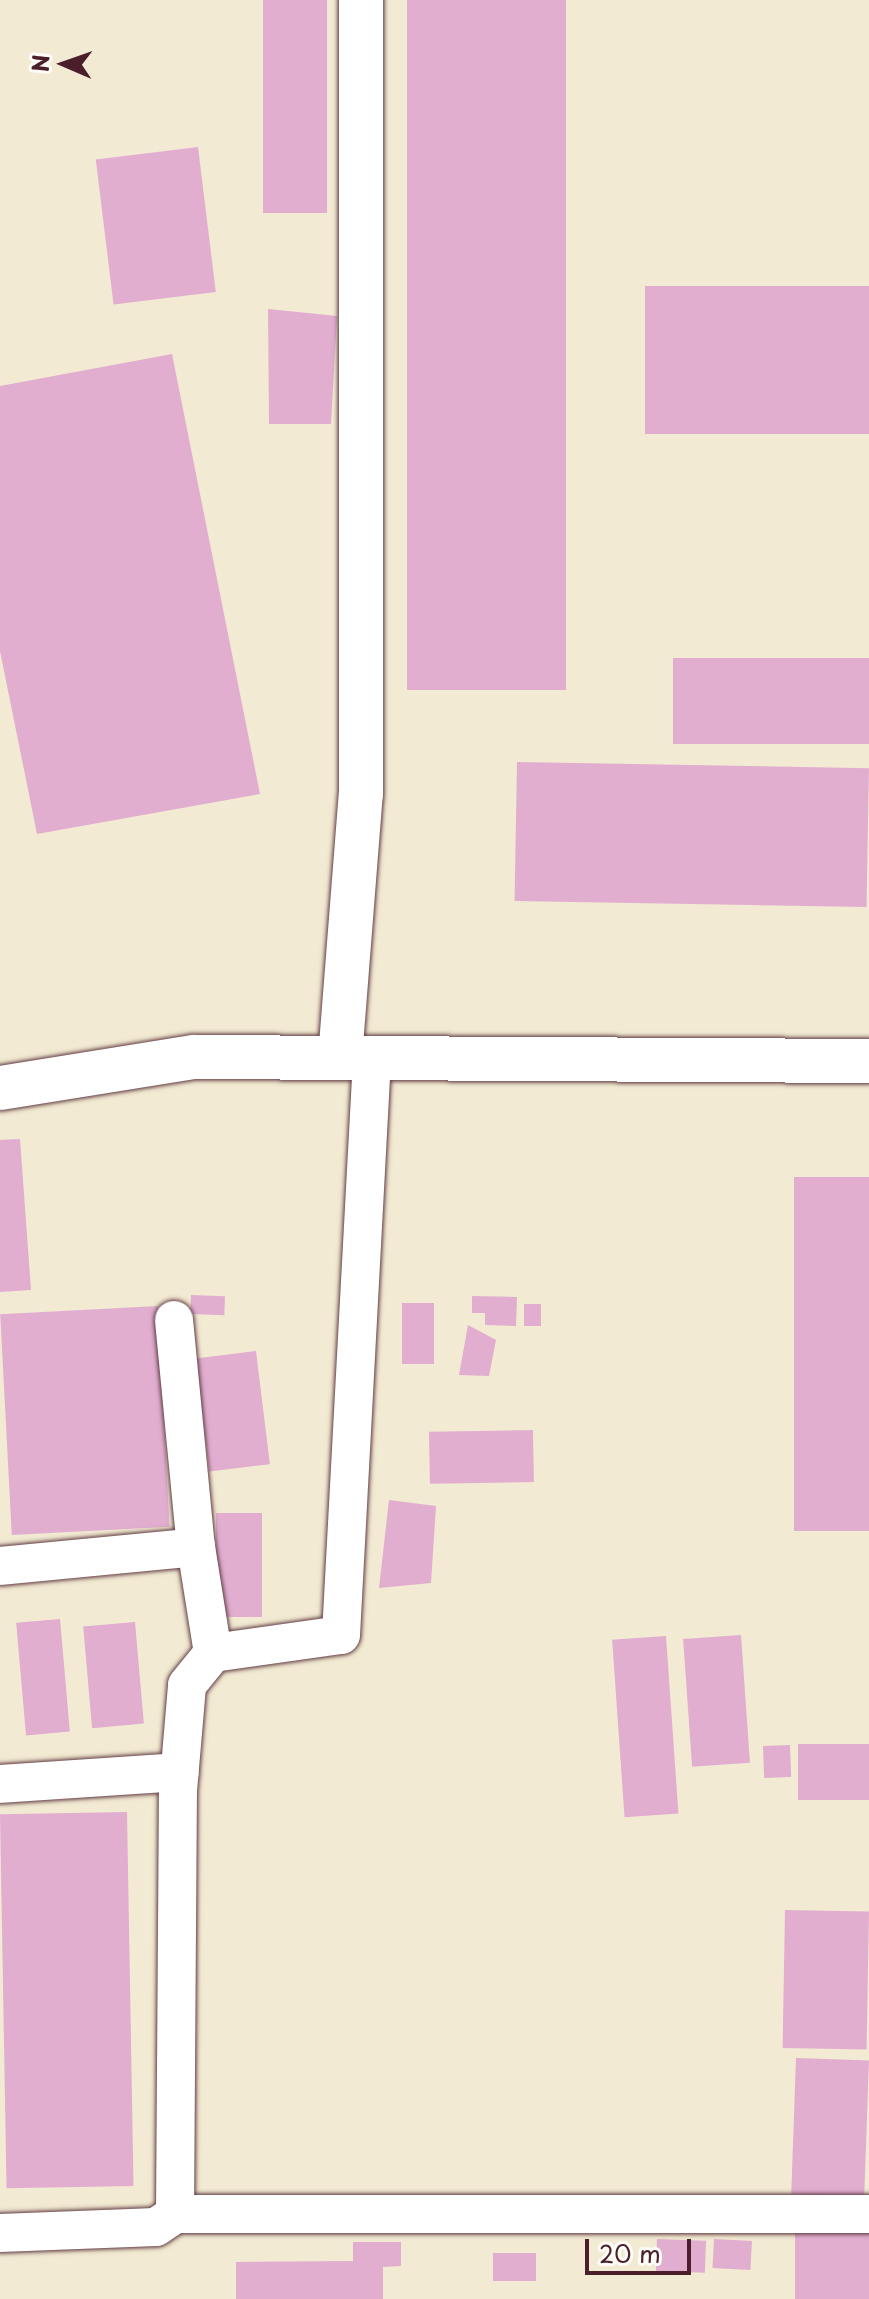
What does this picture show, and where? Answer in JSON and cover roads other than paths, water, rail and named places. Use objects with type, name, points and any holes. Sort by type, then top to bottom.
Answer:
[{"type":"street","points":[[175,2214],[180,1772],[187,1685],[213,1653],[341,1635],[361,794],[361,0]]},
{"type":"street","points":[[0,1088],[138,1061],[356,1058],[869,1061]]},
{"type":"street","points":[[174,1320],[196,1547],[213,1653]]},
{"type":"street","points":[[0,1566],[196,1547]]},
{"type":"street","points":[[0,1784],[180,1772]]},
{"type":"street","points":[[0,2233],[156,2227],[175,2214],[869,2214]]}]
